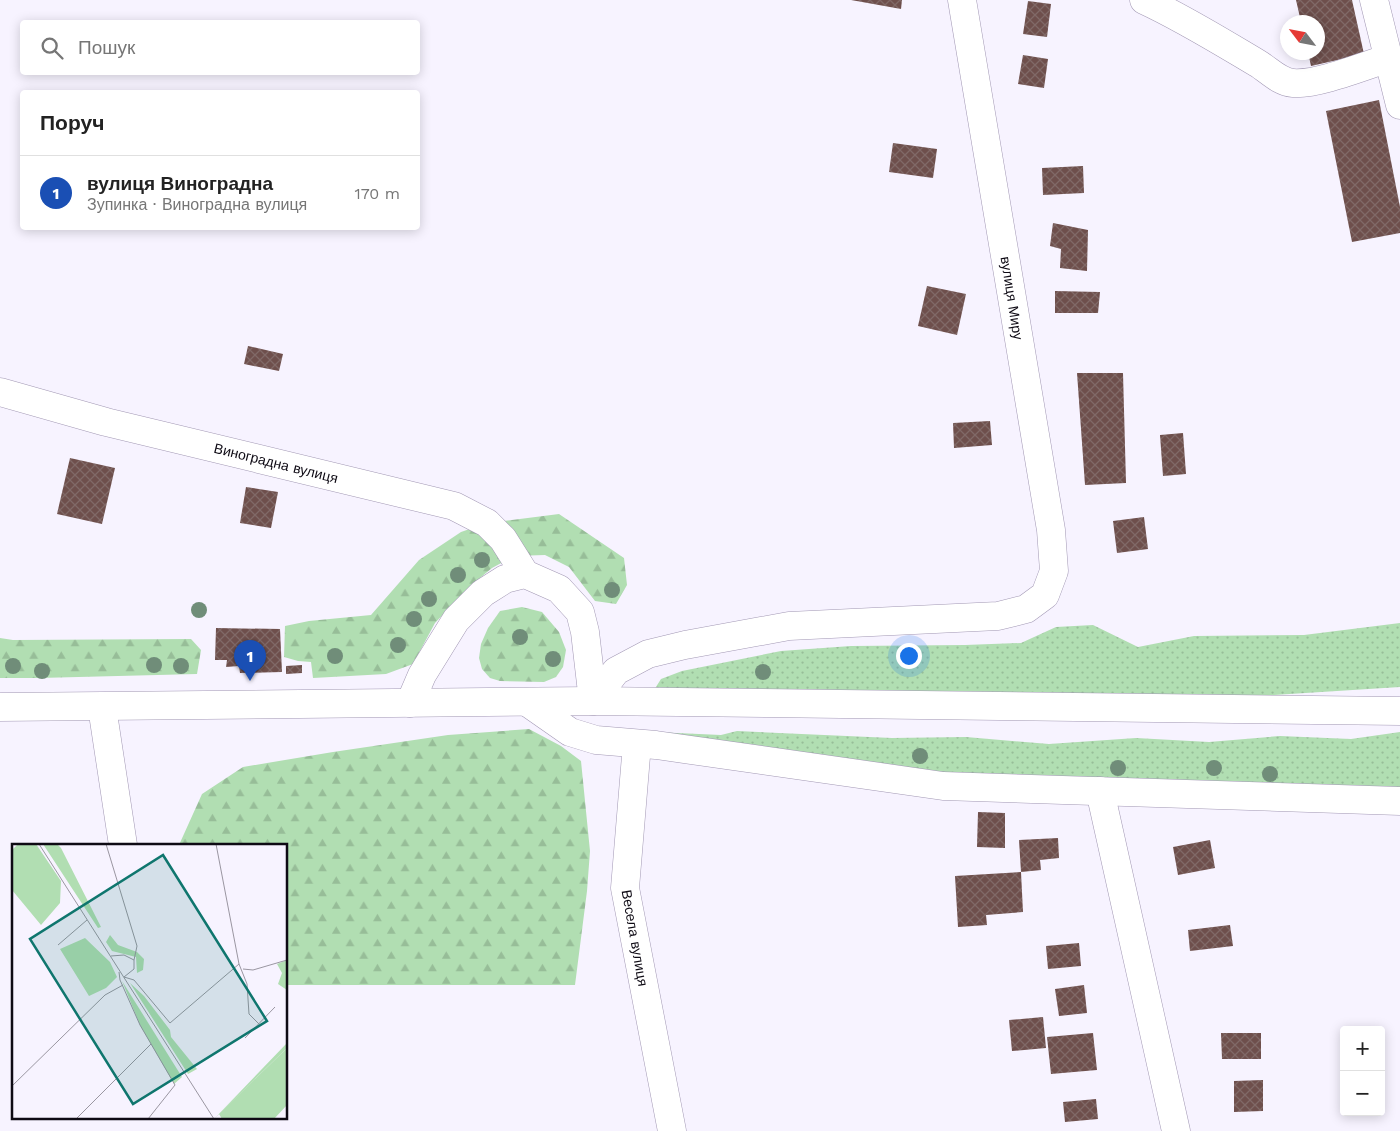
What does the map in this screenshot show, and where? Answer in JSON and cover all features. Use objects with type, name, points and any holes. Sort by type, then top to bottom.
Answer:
[{"type":"street","name":"вулиця Миру","points":[[593,701],[616,671],[648,654],[790,626],[998,616],[1026,609],[1044,595],[1054,571],[1050,530],[962,0]]},
{"type":"street","points":[[1144,0],[1165,10],[1255,62],[1280,79],[1291,83],[1308,83],[1388,58]]},
{"type":"street","points":[[1374,0],[1400,104]]},
{"type":"street","name":"Виноградна вулиця","points":[[0,392],[106,422],[454,506],[487,524],[503,539],[525,574]]},
{"type":"street","points":[[410,704],[422,675],[456,620],[484,593],[505,579],[525,574],[560,590],[580,612],[585,632],[593,701]]},
{"type":"street","points":[[0,707],[593,701],[1400,710]]},
{"type":"street","points":[[527,702],[570,732],[596,740],[943,786],[1400,801]]},
{"type":"street","points":[[102,707],[123,844]]},
{"type":"street","name":"Весела вулиця","points":[[637,744],[625,888],[672,1131]]},
{"type":"street","points":[[1100,790],[1176,1131]]},
{"type":"green space","points":[[559,514],[624,558],[627,585],[616,604],[595,601],[569,567],[545,555],[514,556],[492,568],[469,587],[435,623],[413,664],[386,674],[313,678],[311,662],[284,657],[285,626],[309,621],[371,615],[419,560],[461,532],[487,523]]},
{"type":"green space","points":[[522,607],[542,612],[559,632],[566,650],[563,667],[556,677],[544,682],[500,681],[490,678],[482,669],[479,658],[481,644],[488,628],[500,611]]},
{"type":"green space","points":[[1400,623],[1400,687],[1258,696],[654,690],[661,679],[682,671],[781,651],[851,646],[1021,643],[1056,627],[1093,625],[1138,647],[1194,636],[1304,635]]},
{"type":"green space","points":[[0,638],[13,640],[191,639],[201,650],[197,674],[0,678]]},
{"type":"green space","points":[[529,729],[561,746],[581,761],[590,851],[575,985],[288,985],[288,844],[179,844],[202,794],[243,767],[448,735]]},
{"type":"green space","points":[[611,730],[721,735],[737,731],[892,738],[966,737],[1049,744],[1136,738],[1209,742],[1280,736],[1351,739],[1400,732],[1400,801],[943,786]]},
{"type":"building","points":[[851,0],[902,0],[901,9]]},
{"type":"building","points":[[1296,0],[1352,0],[1364,54],[1311,66],[1310,60],[1325,60],[1325,15],[1299,15]]},
{"type":"building","points":[[1028,1],[1051,4],[1047,37],[1023,34]]},
{"type":"building","points":[[1023,55],[1048,59],[1044,88],[1018,84]]},
{"type":"building","points":[[1379,100],[1400,207],[1400,233],[1352,242],[1326,111]]},
{"type":"building","points":[[893,143],[937,149],[933,178],[889,172]]},
{"type":"building","points":[[1083,166],[1084,193],[1043,195],[1042,168]]},
{"type":"building","points":[[1053,223],[1088,230],[1087,271],[1060,268],[1061,249],[1050,246]]},
{"type":"building","points":[[927,286],[966,294],[957,335],[918,326]]},
{"type":"building","points":[[1055,291],[1100,292],[1098,313],[1055,313]]},
{"type":"building","points":[[248,346],[283,354],[279,371],[244,364]]},
{"type":"building","points":[[1077,373],[1123,373],[1126,483],[1085,485]]},
{"type":"building","points":[[990,421],[992,445],[954,448],[953,423]]},
{"type":"building","points":[[1183,433],[1186,474],[1163,476],[1160,435]]},
{"type":"building","points":[[70,458],[115,468],[102,524],[57,514]]},
{"type":"building","points":[[246,487],[278,492],[271,528],[240,523]]},
{"type":"building","points":[[1144,517],[1148,549],[1117,553],[1113,521]]},
{"type":"building","points":[[216,628],[280,629],[282,672],[240,673],[239,666],[226,667],[227,660],[215,660]]},
{"type":"building","points":[[302,665],[302,673],[286,674],[286,666]]},
{"type":"building","points":[[978,812],[1005,813],[1005,848],[977,847]]},
{"type":"building","points":[[1058,838],[1059,858],[1040,860],[1041,870],[1021,872],[1019,840]]},
{"type":"building","points":[[1210,840],[1215,868],[1178,875],[1173,847]]},
{"type":"building","points":[[1021,872],[1023,912],[986,915],[987,925],[958,927],[955,876]]},
{"type":"building","points":[[1230,925],[1233,946],[1190,951],[1188,930]]},
{"type":"building","points":[[1079,943],[1081,966],[1048,969],[1046,946]]},
{"type":"building","points":[[1084,985],[1087,1013],[1059,1016],[1055,989]]},
{"type":"building","points":[[1043,1017],[1046,1048],[1012,1051],[1009,1020]]},
{"type":"building","points":[[1093,1033],[1097,1070],[1051,1074],[1047,1037]]},
{"type":"building","points":[[1221,1033],[1261,1033],[1261,1059],[1222,1059]]},
{"type":"building","points":[[1263,1080],[1263,1111],[1234,1112],[1234,1081]]},
{"type":"building","points":[[1096,1099],[1098,1119],[1065,1122],[1063,1102]]},
{"type":"place","name":"вулиця Виноградна","points":[[250,681]]}]
